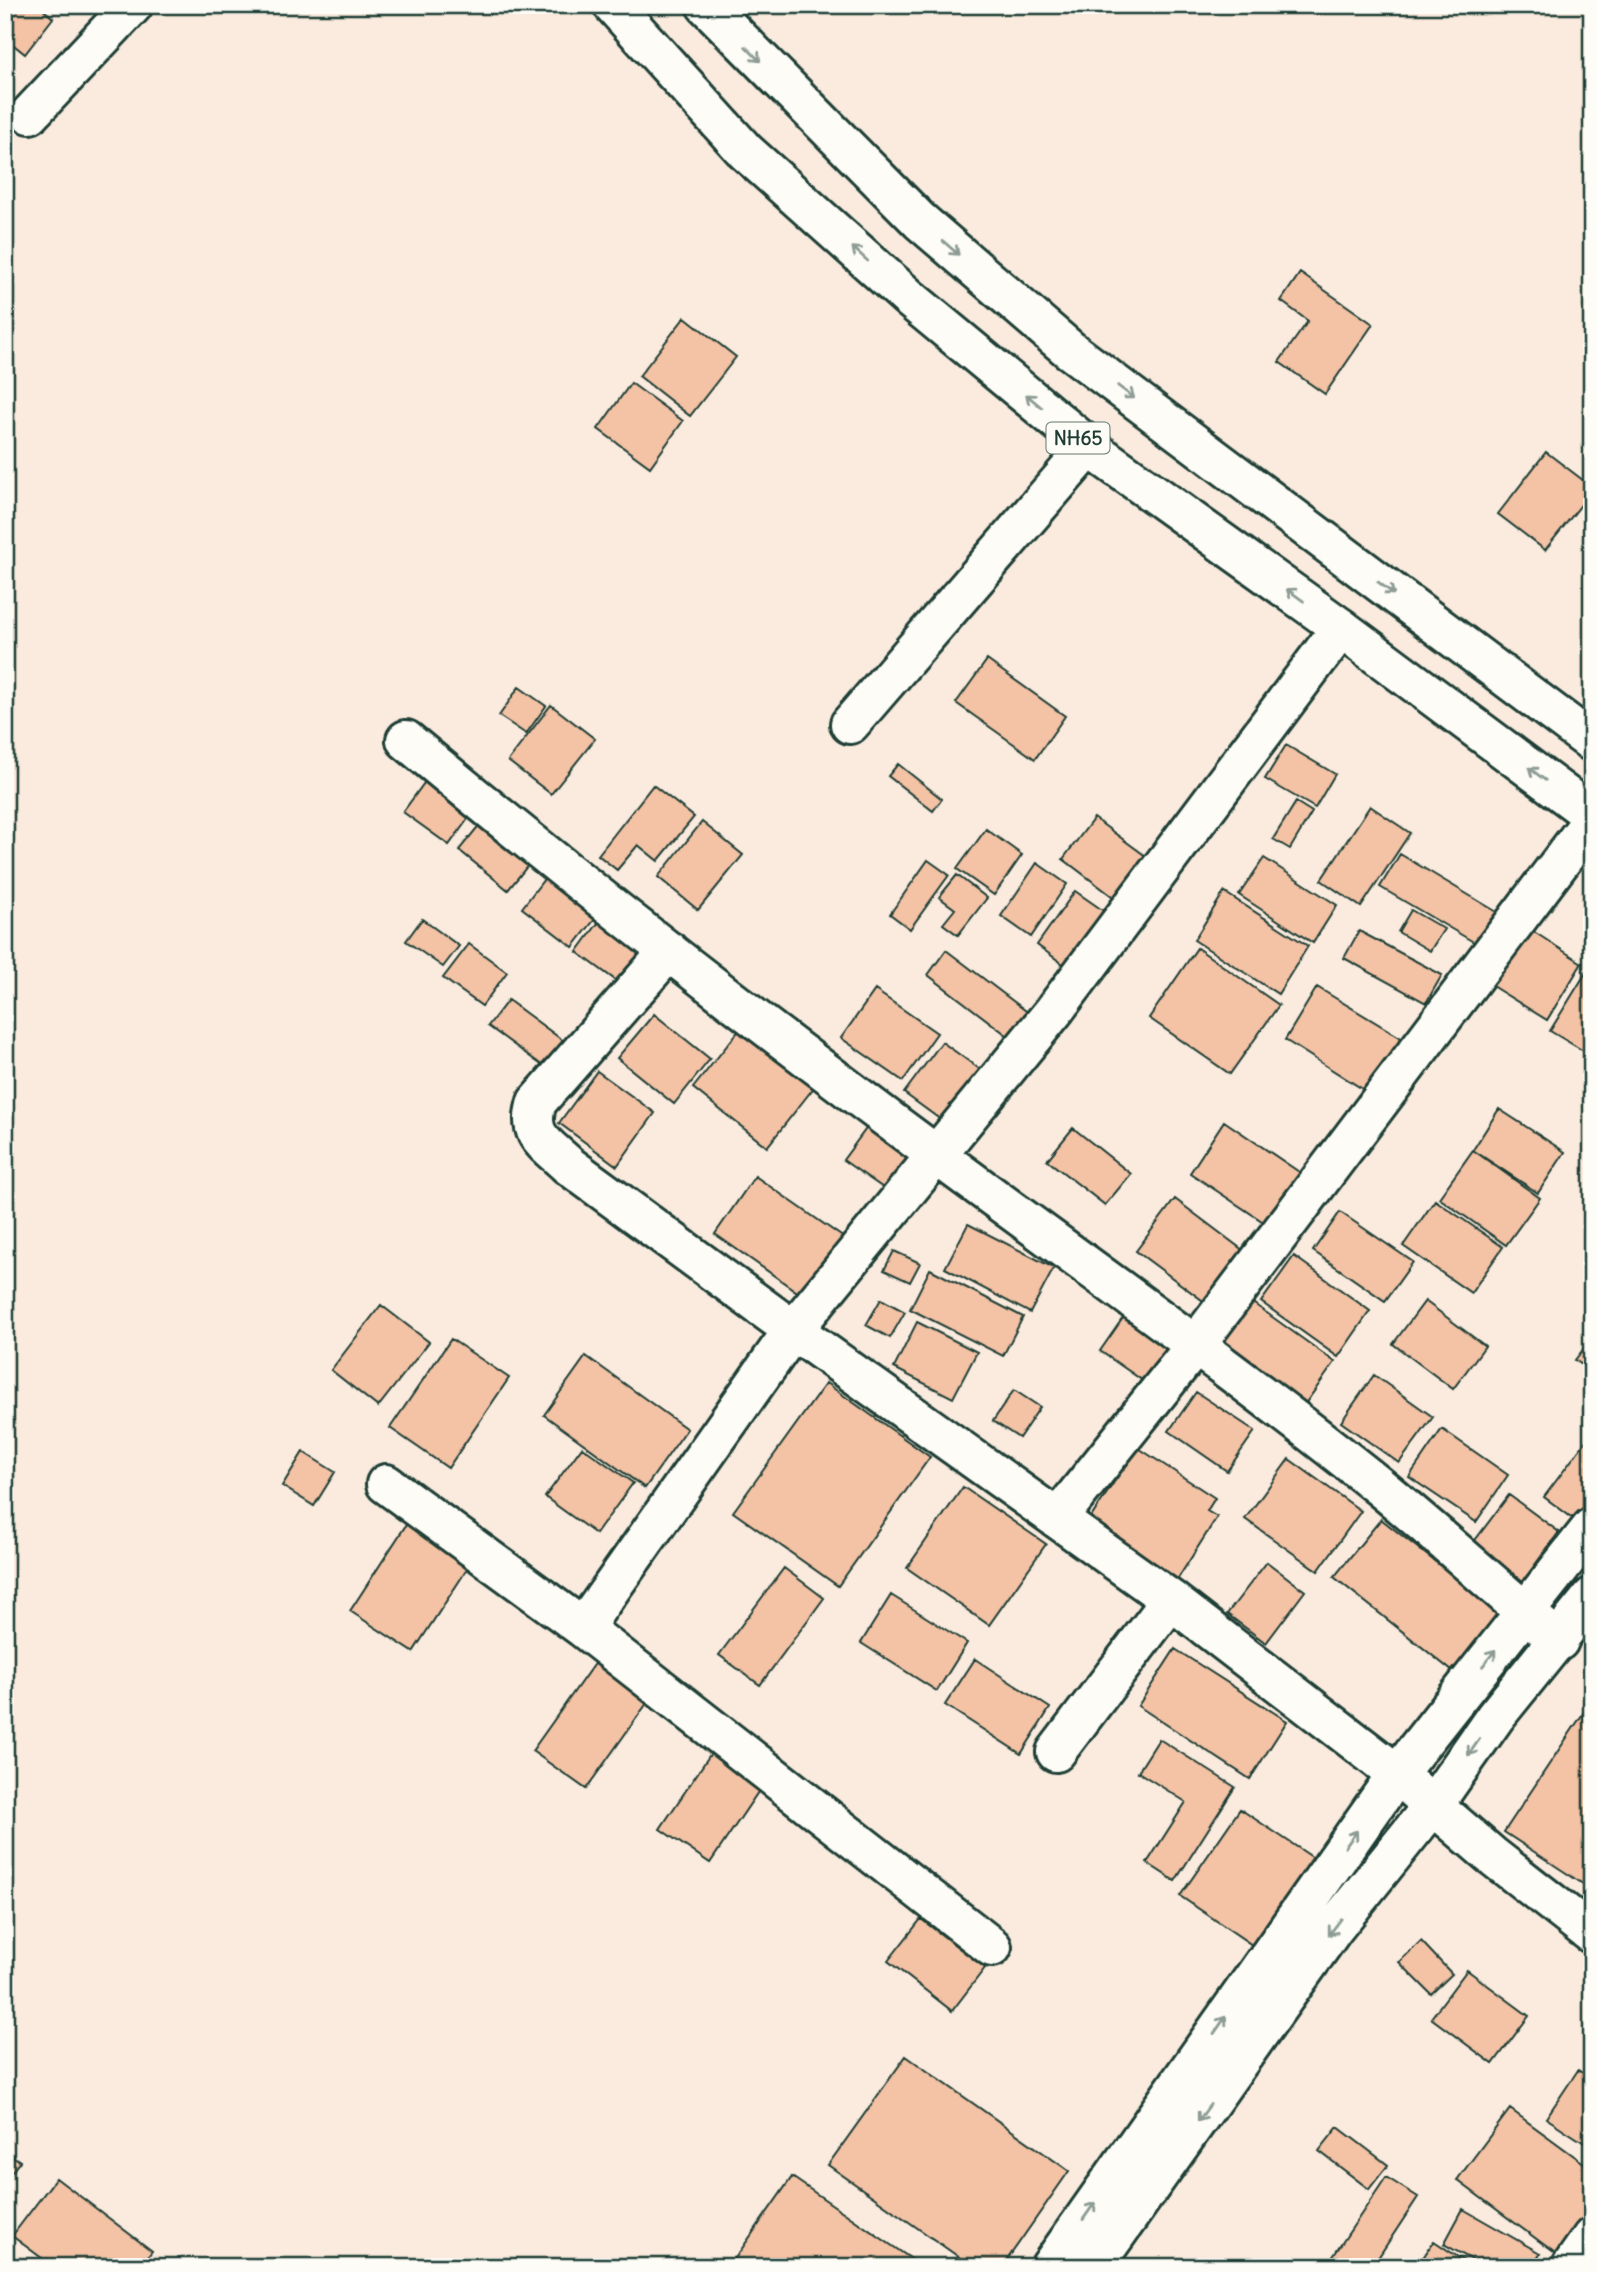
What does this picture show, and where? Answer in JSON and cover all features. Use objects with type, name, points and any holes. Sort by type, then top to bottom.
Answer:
[{"type":"main road","points":[[30,114],[133,5]]},
{"type":"main road","name":"NH65","points":[[613,5],[746,152],[909,298],[1088,447],[1341,628],[1592,815]]},
{"type":"main road","points":[[719,10],[920,222],[1070,350],[1592,742]]},
{"type":"main road","points":[[850,724],[1088,447]]},
{"type":"main road","points":[[583,1629],[793,1330],[1054,1010],[1341,628]]},
{"type":"main road","points":[[407,740],[669,951],[1381,1488],[1559,1641]]},
{"type":"main road","points":[[1058,1518],[1195,1346],[1592,820]]},
{"type":"main road","points":[[669,951],[537,1102],[533,1125],[539,1137],[568,1165],[793,1330],[1171,1600],[1397,1774],[1491,1855],[1592,1934]]},
{"type":"main road","points":[[386,1484],[583,1629],[992,1947]]},
{"type":"main road","points":[[1050,2267],[1397,1774],[1592,1527]]},
{"type":"main road","points":[[1093,2267],[1334,1928],[1434,1804],[1495,1717],[1592,1597]]},
{"type":"main road","points":[[1056,1752],[1171,1600]]},
{"type":"main road","points":[[1571,2267],[1592,2237]]},
{"type":"building","points":[[5,5],[38,5],[53,18],[25,54],[5,38]]},
{"type":"building","points":[[1300,273],[1373,324],[1325,394],[1279,362],[1308,321],[1281,301]]},
{"type":"building","points":[[685,317],[736,357],[690,416],[639,376]]},
{"type":"building","points":[[631,383],[683,421],[650,467],[598,429]]},
{"type":"building","points":[[1546,452],[1592,487],[1592,491],[1545,550],[1498,514]]},
{"type":"building","points":[[987,660],[1065,716],[1035,759],[956,703]]},
{"type":"building","points":[[519,687],[546,706],[526,734],[499,716]]},
{"type":"building","points":[[551,705],[595,739],[551,794],[508,761]]},
{"type":"building","points":[[1286,745],[1335,774],[1315,808],[1265,779]]},
{"type":"building","points":[[898,764],[942,799],[933,811],[888,776]]},
{"type":"building","points":[[432,772],[478,805],[449,845],[403,812]]},
{"type":"building","points":[[653,785],[694,817],[658,861],[638,845],[617,870],[598,855]]},
{"type":"building","points":[[1296,802],[1312,812],[1290,849],[1273,839]]},
{"type":"building","points":[[1370,806],[1410,833],[1361,907],[1321,880]]},
{"type":"building","points":[[489,813],[538,853],[508,890],[459,850]]},
{"type":"building","points":[[1094,818],[1147,857],[1116,899],[1063,859]]},
{"type":"building","points":[[702,822],[743,855],[698,910],[658,877]]},
{"type":"building","points":[[986,829],[1022,855],[994,895],[957,869]]},
{"type":"building","points":[[1400,854],[1497,912],[1477,944],[1380,887]]},
{"type":"building","points":[[1264,858],[1337,905],[1313,943],[1239,895]]},
{"type":"building","points":[[928,860],[949,875],[910,929],[890,914]]},
{"type":"building","points":[[1037,863],[1067,884],[1031,937],[1001,916]]},
{"type":"building","points":[[554,866],[606,905],[573,947],[522,908]]},
{"type":"building","points":[[957,875],[987,898],[958,935],[943,924],[955,909],[939,897]]},
{"type":"building","points":[[1075,891],[1108,914],[1070,969],[1037,945]]},
{"type":"building","points":[[1224,892],[1308,946],[1278,994],[1194,940]]},
{"type":"building","points":[[1411,910],[1444,929],[1430,951],[1398,932]]},
{"type":"building","points":[[607,911],[659,949],[629,990],[577,952]]},
{"type":"building","points":[[422,919],[459,946],[443,967],[406,941]]},
{"type":"building","points":[[1528,928],[1582,963],[1547,1020],[1492,986]]},
{"type":"building","points":[[1359,931],[1442,975],[1426,1003],[1344,958]]},
{"type":"building","points":[[469,944],[507,972],[482,1006],[443,978]]},
{"type":"building","points":[[1197,948],[1279,1005],[1230,1074],[1149,1018]]},
{"type":"building","points":[[946,950],[1030,1014],[1012,1039],[928,975]]},
{"type":"building","points":[[1590,966],[1592,967],[1592,1056],[1550,1031]]},
{"type":"building","points":[[1317,987],[1403,1039],[1369,1093],[1285,1040]]},
{"type":"building","points":[[875,990],[937,1033],[903,1081],[841,1038]]},
{"type":"building","points":[[508,1000],[569,1045],[550,1071],[488,1026]]},
{"type":"building","points":[[654,1014],[710,1059],[674,1104],[617,1058]]},
{"type":"building","points":[[745,1023],[819,1081],[767,1147],[693,1088]]},
{"type":"building","points":[[942,1042],[985,1073],[948,1125],[904,1093]]},
{"type":"building","points":[[597,1071],[655,1113],[617,1166],[559,1123]]},
{"type":"building","points":[[1499,1109],[1565,1152],[1538,1193],[1473,1150]]},
{"type":"building","points":[[1224,1121],[1305,1176],[1271,1227],[1190,1173]]},
{"type":"building","points":[[871,1122],[916,1154],[889,1192],[843,1160]]},
{"type":"building","points":[[1073,1128],[1131,1174],[1105,1205],[1047,1160]]},
{"type":"building","points":[[1473,1150],[1540,1198],[1506,1245],[1439,1198]]},
{"type":"building","points":[[755,1176],[844,1238],[803,1296],[715,1234]]},
{"type":"building","points":[[1175,1199],[1244,1251],[1206,1303],[1136,1251]]},
{"type":"building","points":[[1435,1200],[1503,1247],[1471,1293],[1403,1246]]},
{"type":"building","points":[[1340,1212],[1413,1262],[1385,1301],[1313,1251]]},
{"type":"building","points":[[968,1224],[1054,1268],[1030,1313],[945,1268]]},
{"type":"building","points":[[894,1251],[920,1263],[910,1282],[884,1270]]},
{"type":"building","points":[[1294,1256],[1370,1311],[1338,1357],[1261,1302]]},
{"type":"building","points":[[930,1269],[1023,1317],[1003,1356],[910,1309]]},
{"type":"building","points":[[881,1299],[905,1312],[890,1338],[866,1325]]},
{"type":"building","points":[[1250,1301],[1335,1362],[1297,1415],[1212,1355]]},
{"type":"building","points":[[1425,1301],[1485,1346],[1453,1389],[1393,1344]]},
{"type":"building","points":[[381,1305],[429,1342],[378,1407],[331,1370]]},
{"type":"building","points":[[1125,1315],[1177,1350],[1152,1387],[1100,1351]]},
{"type":"building","points":[[917,1322],[977,1352],[953,1398],[894,1368]]},
{"type":"building","points":[[1592,1338],[1592,1372],[1575,1360]]},
{"type":"building","points":[[451,1339],[509,1378],[448,1468],[390,1428]]},
{"type":"building","points":[[586,1356],[687,1429],[645,1488],[544,1415]]},
{"type":"building","points":[[1374,1375],[1433,1417],[1399,1463],[1341,1422]]},
{"type":"building","points":[[826,1383],[930,1457],[838,1586],[733,1512]]},
{"type":"building","points":[[1014,1390],[1040,1407],[1019,1438],[993,1421]]},
{"type":"building","points":[[1196,1392],[1255,1431],[1227,1471],[1169,1431]]},
{"type":"building","points":[[1442,1429],[1508,1475],[1476,1522],[1409,1477]]},
{"type":"building","points":[[1592,1433],[1592,1520],[1586,1528],[1544,1497]]},
{"type":"building","points":[[582,1447],[633,1483],[596,1534],[545,1497]]},
{"type":"building","points":[[1137,1447],[1215,1498],[1207,1511],[1217,1517],[1177,1580],[1088,1522]]},
{"type":"building","points":[[303,1452],[335,1472],[314,1506],[282,1486]]},
{"type":"building","points":[[1289,1459],[1361,1511],[1318,1571],[1245,1519]]},
{"type":"building","points":[[963,1487],[1046,1544],[989,1625],[907,1568]]},
{"type":"building","points":[[1509,1495],[1559,1532],[1523,1581],[1473,1543]]},
{"type":"building","points":[[1381,1519],[1504,1616],[1457,1675],[1334,1577]]},
{"type":"building","points":[[408,1522],[471,1563],[413,1652],[350,1611]]},
{"type":"building","points":[[1267,1562],[1305,1591],[1266,1643],[1227,1614]]},
{"type":"building","points":[[784,1568],[824,1598],[760,1685],[719,1655]]},
{"type":"building","points":[[891,1595],[967,1643],[937,1691],[861,1643]]},
{"type":"building","points":[[1175,1649],[1287,1721],[1250,1779],[1138,1706]]},
{"type":"building","points":[[975,1659],[1050,1708],[1021,1754],[945,1705]]},
{"type":"building","points":[[596,1661],[650,1699],[586,1789],[532,1751]]},
{"type":"building","points":[[1592,1700],[1592,1890],[1504,1832]]},
{"type":"building","points":[[1159,1739],[1235,1787],[1175,1881],[1147,1863],[1186,1802],[1138,1772]]},
{"type":"building","points":[[711,1753],[762,1786],[710,1863],[660,1829]]},
{"type":"building","points":[[1240,1809],[1318,1861],[1258,1949],[1180,1896]]},
{"type":"building","points":[[921,1919],[985,1968],[952,2011],[888,1961]]},
{"type":"building","points":[[1421,1941],[1452,1974],[1431,1994],[1399,1962]]},
{"type":"building","points":[[1467,1970],[1529,2016],[1493,2064],[1431,2018]]},
{"type":"building","points":[[906,2056],[1069,2171],[1002,2267],[973,2267],[828,2165]]},
{"type":"building","points":[[1578,2070],[1592,2079],[1592,2148],[1546,2118]]},
{"type":"building","points":[[1510,2109],[1592,2169],[1592,2218],[1562,2258],[1457,2180]]},
{"type":"building","points":[[1338,2127],[1388,2165],[1369,2189],[1319,2151]]},
{"type":"building","points":[[5,2151],[20,2161],[5,2181]]},
{"type":"building","points":[[792,2177],[923,2267],[729,2267]]},
{"type":"building","points":[[1386,2177],[1418,2197],[1372,2267],[1326,2267]]},
{"type":"building","points":[[56,2178],[152,2251],[140,2267],[54,2267],[12,2236]]},
{"type":"building","points":[[1463,2209],[1540,2253],[1532,2267],[1485,2267],[1444,2244]]},
{"type":"building","points":[[1434,2241],[1473,2267],[1417,2267]]}]
